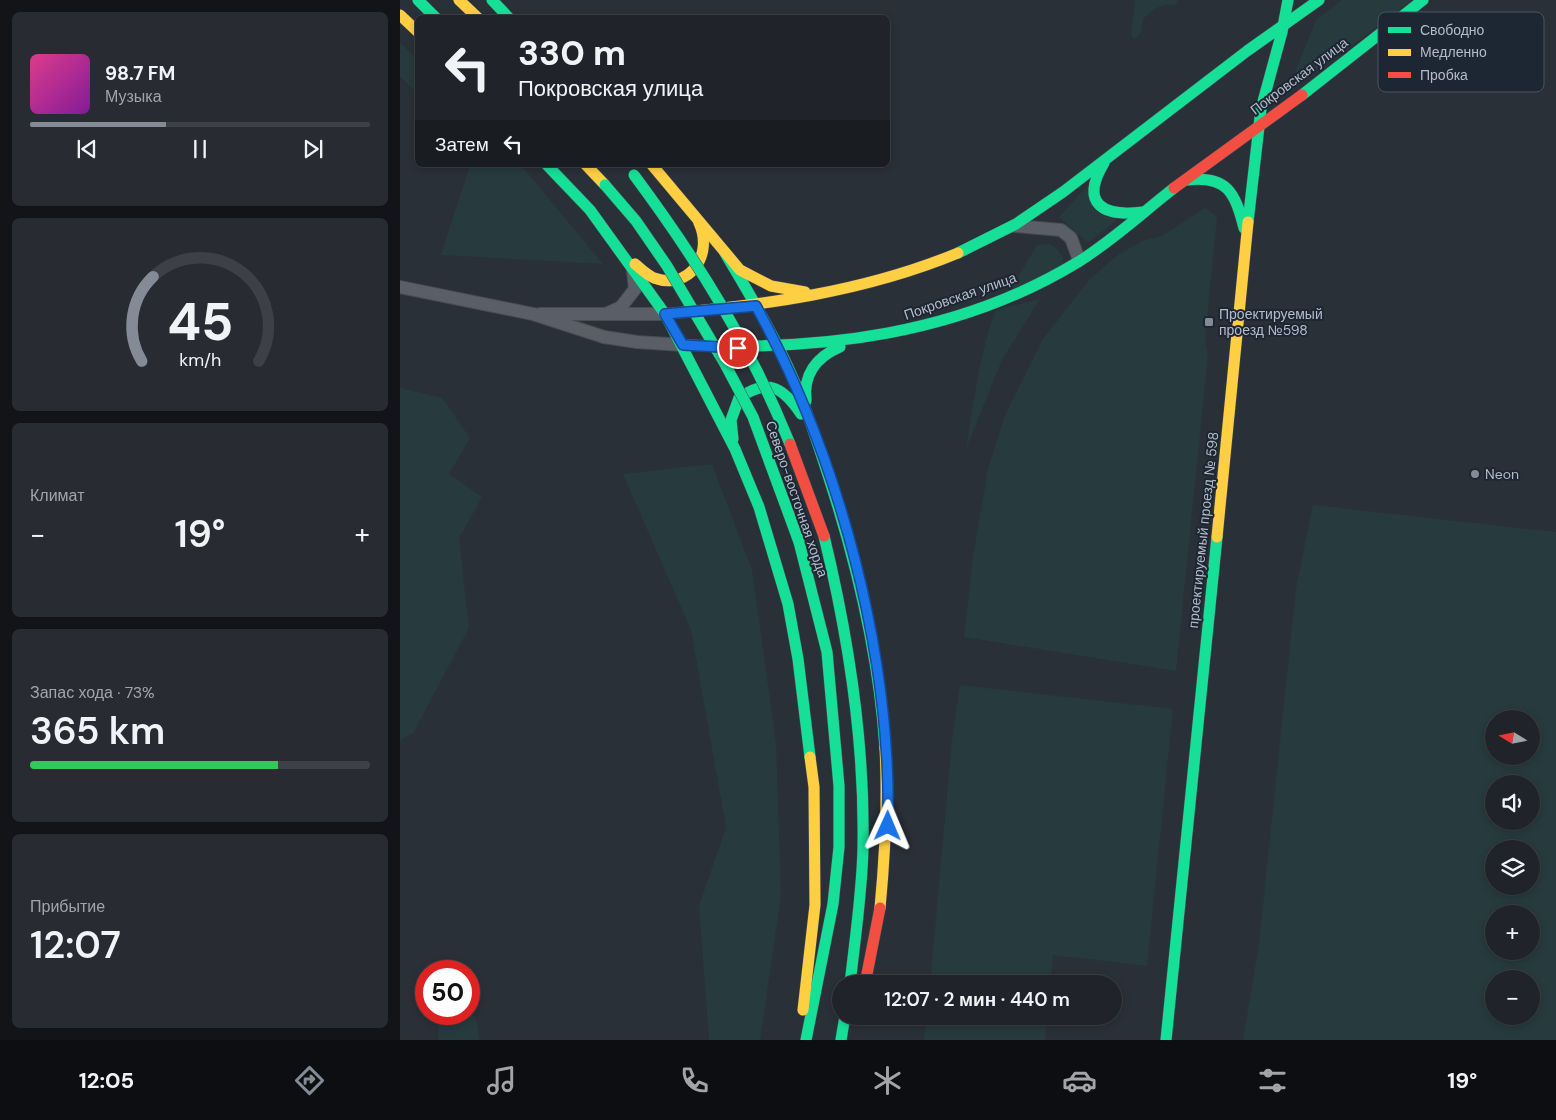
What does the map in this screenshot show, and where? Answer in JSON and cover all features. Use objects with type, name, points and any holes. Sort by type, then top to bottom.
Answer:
[{"type":"main road","points":[[418,0],[433,15]]},
{"type":"main road","points":[[459,0],[475,15]]},
{"type":"main road","points":[[492,0],[507,15]]},
{"type":"main road","name":"проектируемый проезд № 598","points":[[1166,1040],[1248,241],[1258,125],[1284,25],[1288,0]]},
{"type":"main road","points":[[665,314],[756,306],[822,293],[876,281],[926,266],[966,250],[1015,226],[1088,175],[1109,156],[1319,0]]},
{"type":"main road","name":"Покровская улица","points":[[1408,12],[1423,0]]},
{"type":"main road","points":[[400,15],[415,29]]},
{"type":"main road","name":"Покровская улица","points":[[683,345],[778,348],[855,342],[890,336],[939,323],[993,303],[1064,270],[1120,233],[1183,180],[1298,98],[1378,35]]},
{"type":"main road","points":[[1109,156],[1095,182],[1097,202],[1110,213],[1144,212]]},
{"type":"main road","points":[[549,167],[590,210],[665,314],[683,345],[736,449],[759,507],[788,604],[807,718],[814,787],[815,905],[801,1040]]},
{"type":"main road","name":"Северо-восточная хорда","points":[[588,167],[636,221],[667,266],[720,355],[753,417],[799,542],[827,652],[838,777],[840,847],[833,904],[806,1040]]},
{"type":"main road","name":"Северо-восточная хорда","points":[[627,167],[690,252],[753,359],[802,473],[824,536],[837,588],[848,654],[857,713],[863,790],[860,908],[851,975]]},
{"type":"main road","points":[[654,167],[740,270],[758,282],[792,291],[822,293]]},
{"type":"main road","points":[[1183,180],[1204,176],[1215,179],[1224,185],[1237,202],[1248,241]]},
{"type":"main road","points":[[621,252],[654,278],[674,280],[691,273],[703,255],[705,243],[702,227],[686,204]]},
{"type":"main road","points":[[725,253],[756,306],[797,386],[836,495],[873,642],[882,708],[889,791],[888,844],[867,975]]},
{"type":"main road","points":[[814,435],[805,396],[807,376],[819,358],[832,350],[855,342]]},
{"type":"main road","points":[[736,449],[732,434],[733,411],[739,398],[759,387],[769,386],[780,389],[791,399],[814,435]]},
{"type":"main road","points":[[841,1040],[844,1025]]},
{"type":"main road","points":[[849,1040],[854,1025]]},
{"type":"street","points":[[1015,226],[1061,230],[1071,238],[1079,260]]},
{"type":"street","points":[[601,315],[621,307],[635,289],[633,272],[621,252]]},
{"type":"street","points":[[400,288],[533,314],[604,337],[637,342],[683,345]]},
{"type":"street","points":[[533,314],[665,314]]},
{"type":"green space","points":[[1135,0],[1178,0],[1175,5],[1161,6],[1149,13],[1142,20],[1142,28],[1135,39],[1131,36]]},
{"type":"green space","points":[[1342,0],[1412,0],[1396,12],[1378,12],[1378,26],[1296,88],[1292,81],[1316,20]]},
{"type":"green space","points":[[400,43],[415,57],[415,91],[400,76]]},
{"type":"green space","points":[[469,167],[523,167],[603,264],[441,255]]},
{"type":"green space","points":[[1089,184],[1117,220],[1088,243],[1059,217]]},
{"type":"green space","points":[[1205,208],[1217,217],[1205,339],[1208,355],[1176,671],[964,637],[973,557],[988,469],[1005,415],[1043,339],[1089,280],[1119,254],[1145,240],[1162,236]]},
{"type":"green space","points":[[1049,244],[1055,247],[1063,257],[1063,267],[1009,292],[1037,245]]},
{"type":"green space","points":[[1040,299],[1002,360],[966,449],[981,361],[996,310]]},
{"type":"green space","points":[[400,388],[442,398],[470,438],[449,474],[482,497],[459,538],[469,628],[413,733],[400,740]]},
{"type":"green space","points":[[712,464],[752,570],[776,743],[781,896],[760,1040],[709,1040],[699,906],[726,827],[691,630],[623,474]]},
{"type":"green space","points":[[1313,505],[1556,532],[1556,1040],[1243,1040],[1259,943],[1296,588]]},
{"type":"green space","points":[[960,685],[1173,709],[1147,966],[1053,955],[1051,975],[931,975],[952,740]]},
{"type":"green space","points":[[439,1025],[477,1025],[480,1040],[438,1040]]},
{"type":"green space","points":[[926,1025],[1046,1025],[1045,1040],[924,1040]]},
{"type":"traffic: fast","points":[[418,0],[433,15]]},
{"type":"traffic: fast","points":[[492,0],[506,15]]},
{"type":"traffic: fast","points":[[1248,222],[1261,109],[1282,32],[1288,0]]},
{"type":"traffic: fast","points":[[958,253],[1016,224],[1063,192],[1247,51],[1319,0]]},
{"type":"traffic: fast","points":[[1408,12],[1423,0]]},
{"type":"traffic: fast","points":[[1302,95],[1378,35]]},
{"type":"traffic: fast","points":[[1104,163],[1097,177],[1094,189],[1095,198],[1100,205],[1107,210],[1117,212],[1144,212]]},
{"type":"traffic: fast","points":[[549,167],[590,210],[665,314],[735,449],[759,507],[788,604],[798,659],[810,757]]},
{"type":"traffic: fast","points":[[634,175],[680,239],[721,305],[758,372],[790,444]]},
{"type":"traffic: fast","points":[[1186,180],[1200,179],[1220,183],[1233,196],[1244,228]]},
{"type":"traffic: fast","points":[[605,185],[636,221],[667,266],[725,364],[753,417],[799,542]]},
{"type":"traffic: fast","points":[[683,345],[786,345],[837,341],[937,322],[985,307],[1032,287],[1091,254],[1174,188]]},
{"type":"traffic: fast","points":[[725,253],[788,366],[813,428],[839,508],[872,644],[878,679],[885,748]]},
{"type":"traffic: fast","points":[[806,401],[807,383],[813,368],[824,356],[840,347]]},
{"type":"traffic: fast","points":[[733,439],[731,420],[739,398],[758,388],[774,388],[781,392],[788,397],[801,414]]},
{"type":"traffic: fast","points":[[824,536],[848,652],[854,691],[861,769],[863,848],[851,975]]},
{"type":"traffic: fast","points":[[1166,1040],[1217,537]]},
{"type":"traffic: fast","points":[[799,542],[827,652],[839,786],[839,847],[833,904],[806,1040]]},
{"type":"traffic: fast","points":[[841,1040],[844,1025]]},
{"type":"traffic: slow","points":[[459,0],[475,15]]},
{"type":"traffic: slow","points":[[400,15],[415,29]]},
{"type":"traffic: slow","points":[[588,167],[605,185]]},
{"type":"traffic: slow","points":[[654,167],[740,270],[771,286],[805,292]]},
{"type":"traffic: slow","points":[[1217,537],[1248,222]]},
{"type":"traffic: slow","points":[[635,264],[651,277],[667,281],[688,275],[701,258],[703,235],[699,223]]},
{"type":"traffic: slow","points":[[665,314],[740,306],[814,295],[887,278],[958,253]]},
{"type":"traffic: slow","points":[[880,908],[886,828],[885,748]]},
{"type":"traffic: slow","points":[[803,1010],[815,905],[814,787],[810,757]]},
{"type":"traffic: jam","points":[[1174,188],[1302,95]]},
{"type":"traffic: jam","points":[[790,444],[824,536]]},
{"type":"traffic: jam","points":[[867,975],[880,908]]},
{"type":"place","name":"Проектируемый проезд №598","points":[[1209,322]]},
{"type":"place","name":"Neon","points":[[1475,474]]},
{"type":"route","points":[[738,348],[683,345],[665,314],[756,306],[797,386],[836,495],[873,642],[882,708],[889,791],[888,826]]}]
